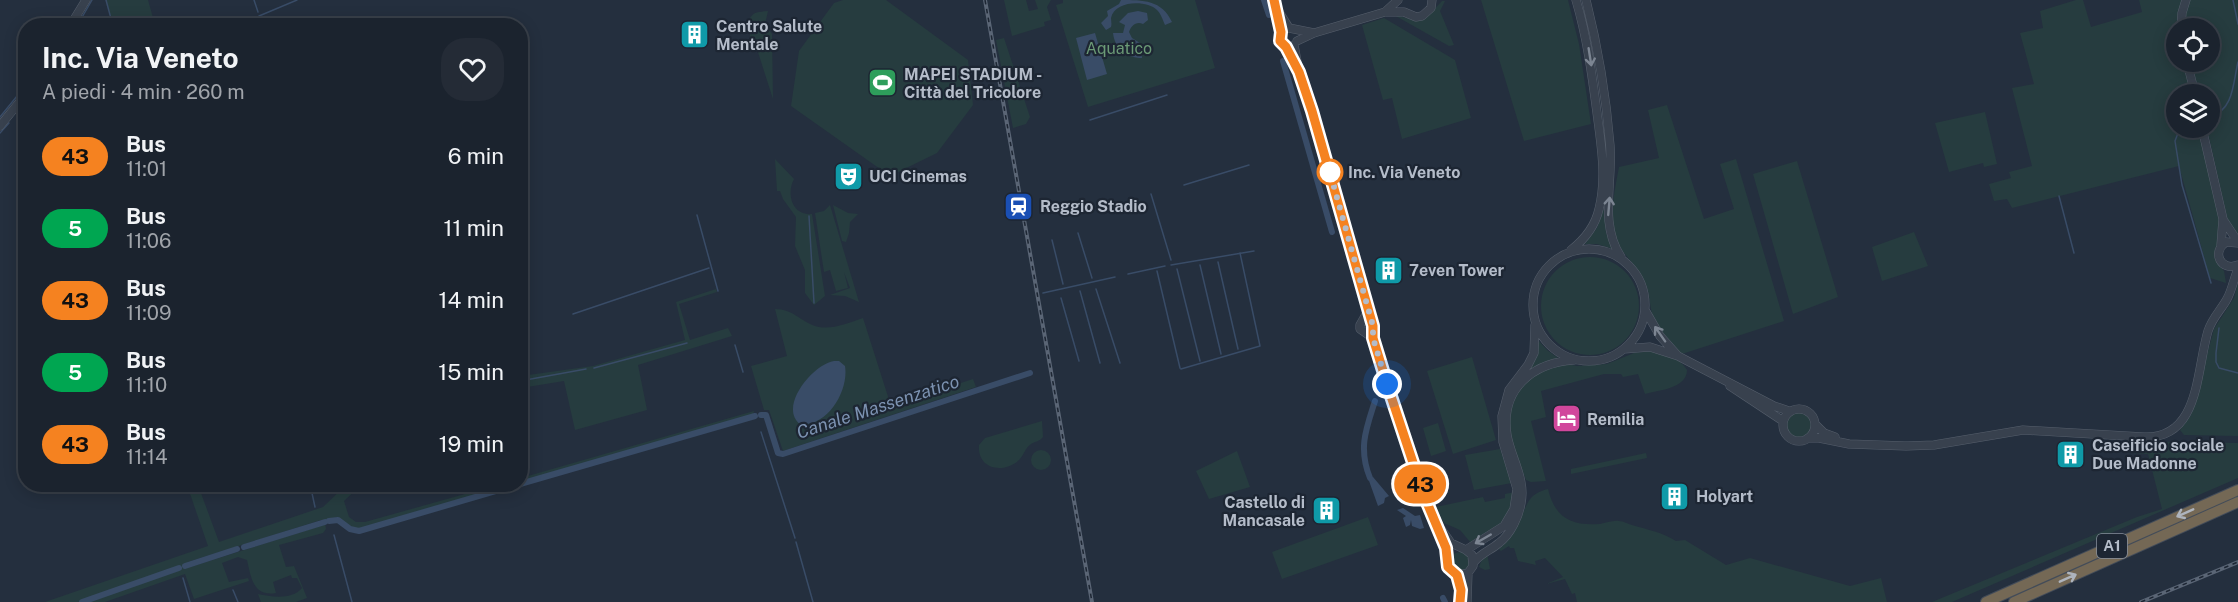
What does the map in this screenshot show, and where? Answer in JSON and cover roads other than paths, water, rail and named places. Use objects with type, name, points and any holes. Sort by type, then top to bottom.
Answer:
[{"type":"highway","name":"A1","points":[[1986,602],[2238,490]]},
{"type":"highway","name":"A1","points":[[2014,602],[2238,502]]},
{"type":"street","points":[[75,18],[86,0]]},
{"type":"street","points":[[1274,0],[1281,32],[1280,41],[1293,44],[1314,33],[1385,12],[1404,12],[1416,17],[1422,16],[1427,13],[1433,0]]},
{"type":"street","points":[[1385,12],[1399,0],[1404,12]]},
{"type":"street","points":[[1448,558],[1452,552],[1463,550],[1504,526],[1514,509],[1517,489],[1503,442],[1502,416],[1509,390],[1534,353],[1534,299],[1539,281],[1550,266],[1581,243],[1591,230],[1599,210],[1602,187],[1601,152],[1591,68],[1576,0]]},
{"type":"street","points":[[1586,0],[1596,44],[1610,144],[1611,179],[1608,224],[1611,238],[1642,286],[1645,310],[1660,336],[1678,356]]},
{"type":"street","points":[[2182,18],[2186,0]]},
{"type":"street","points":[[1276,9],[1298,35],[1293,44],[1299,72],[1335,188],[1368,311],[1369,329],[1448,558],[1448,567],[1457,575],[1461,590],[1460,602]]},
{"type":"street","points":[[1281,32],[1292,29],[1314,33]]},
{"type":"street","points":[[0,126],[18,104]]},
{"type":"street","points":[[2204,138],[2223,219],[2218,256],[2225,266],[2232,285]]},
{"type":"street","points":[[2223,219],[2238,243]]},
{"type":"street","points":[[2221,245],[2229,241],[2238,243]]},
{"type":"street","points":[[1564,255],[1591,249],[1612,254],[1624,261]]},
{"type":"street","points":[[1808,438],[1813,433],[1814,418],[1807,410],[1797,408],[1789,411],[1783,421],[1783,430],[1788,437],[1797,441],[1808,438],[1890,446],[1934,445],[2023,430],[2155,438],[2167,434],[2182,422],[2188,411],[2209,329],[2227,300],[2238,267],[2225,266]]},
{"type":"street","points":[[1623,350],[1638,332],[1645,310]]},
{"type":"street","points":[[1535,317],[1542,334],[1554,348],[1579,360]]},
{"type":"street","points":[[1467,602],[1468,573],[1474,562],[1504,538],[1521,505],[1522,487],[1507,429],[1509,408],[1514,394],[1524,379],[1536,369],[1557,361],[1599,360],[1623,350],[1650,347],[1678,356],[1726,383],[1783,421]]},
{"type":"street","points":[[1726,383],[1789,411]]},
{"type":"street","points":[[1815,424],[1824,433],[1856,444]]},
{"type":"street","points":[[1432,516],[1444,536],[1451,543],[1472,555],[1474,562]]},
{"type":"street","points":[[1457,575],[1468,573]]},
{"type":"water","points":[[1121,0],[1144,1],[1157,5],[1163,9],[1172,22],[1165,25],[1157,10],[1139,3],[1118,8],[1111,18],[1111,27],[1106,30],[1101,23],[1108,16],[1107,11],[1119,4]]},
{"type":"water","points":[[1138,11],[1147,13],[1148,20],[1143,24],[1134,25],[1129,32],[1132,38],[1140,43],[1142,58],[1122,51],[1116,44],[1113,33],[1123,33],[1125,25],[1119,22],[1128,13]]},
{"type":"water","points":[[1095,33],[1107,74],[1087,80],[1076,38]]},
{"type":"water","points":[[834,361],[839,361],[845,366],[844,386],[840,396],[828,413],[819,420],[800,424],[794,417],[793,407],[801,387],[817,370]]},
{"type":"water","points":[[1373,477],[1389,496],[1385,498],[1384,503],[1378,506],[1368,478]]},
{"type":"water","points":[[1403,508],[1415,516],[1420,515],[1424,528],[1412,526],[1411,520],[1410,525],[1406,527],[1403,518],[1406,516],[1397,510]]},
{"type":"waterway","points":[[82,18],[92,0]]},
{"type":"waterway","points":[[106,0],[111,18]]},
{"type":"waterway","points":[[254,0],[258,12]]},
{"type":"waterway","points":[[259,18],[259,16],[297,0]]},
{"type":"waterway","points":[[1264,0],[1269,15]]},
{"type":"waterway","points":[[2233,0],[2238,24]]},
{"type":"waterway","points":[[1283,61],[1332,232]]},
{"type":"waterway","points":[[2220,112],[2231,94],[2238,62]]},
{"type":"waterway","points":[[0,117],[18,95]]},
{"type":"waterway","points":[[1090,120],[1167,95]]},
{"type":"waterway","points":[[0,133],[9,123]]},
{"type":"waterway","points":[[2176,138],[2182,185],[2211,283]]},
{"type":"waterway","points":[[1184,185],[1249,165]]},
{"type":"waterway","points":[[1151,194],[1171,260]]},
{"type":"waterway","points":[[2059,196],[2074,253]]},
{"type":"waterway","points":[[697,215],[718,291]]},
{"type":"waterway","points":[[809,216],[814,303]]},
{"type":"waterway","points":[[1078,233],[1092,278]]},
{"type":"waterway","points":[[1052,240],[1063,284]]},
{"type":"waterway","points":[[1171,265],[1254,251]]},
{"type":"waterway","points":[[1181,369],[1260,346],[1240,253]]},
{"type":"waterway","points":[[1218,262],[1238,349]]},
{"type":"waterway","points":[[1200,265],[1221,354]]},
{"type":"waterway","points":[[1128,274],[1165,266]]},
{"type":"waterway","points":[[573,314],[709,268]]},
{"type":"waterway","points":[[1177,269],[1200,361]]},
{"type":"waterway","points":[[1157,271],[1180,368]]},
{"type":"waterway","points":[[1043,293],[1115,277]]},
{"type":"waterway","points":[[1096,289],[1120,363]]},
{"type":"waterway","points":[[1080,291],[1100,363]]},
{"type":"waterway","points":[[1061,298],[1079,361]]},
{"type":"waterway","points":[[2219,328],[2216,362],[2219,368],[2238,373]]},
{"type":"waterway","points":[[594,368],[687,343]]},
{"type":"waterway","points":[[735,345],[743,372]]},
{"type":"waterway","points":[[528,380],[586,369]]},
{"type":"waterway","name":"Canale Massenzatico","points":[[761,415],[766,415],[778,453],[783,454],[1030,373]]},
{"type":"waterway","points":[[1370,478],[1364,448],[1366,430],[1375,401]]},
{"type":"waterway","name":"Canale Massenzatico","points":[[528,482],[755,416]]},
{"type":"waterway","points":[[761,432],[795,538]]},
{"type":"waterway","points":[[312,492],[315,507]]},
{"type":"waterway","name":"Canale Massenzatico","points":[[329,521],[338,520],[350,529],[359,531],[493,492]]},
{"type":"waterway","name":"Canale Massenzatico","points":[[244,547],[325,522]]},
{"type":"waterway","points":[[334,535],[352,602]]},
{"type":"waterway","points":[[796,542],[813,602]]},
{"type":"waterway","name":"Canale Massenzatico","points":[[185,566],[237,549]]},
{"type":"waterway","name":"Canale Massenzatico","points":[[82,602],[179,568]]},
{"type":"waterway","points":[[183,578],[190,602]]},
{"type":"waterway","points":[[233,590],[238,602]]},
{"type":"waterway","points":[[1443,598],[1445,602]]},
{"type":"railway","points":[[985,0],[1092,602]]},
{"type":"railway","points":[[2141,602],[2238,562]]},
{"type":"place","name":"Centro Salute Mentale","points":[[695,35]]},
{"type":"place","name":"MAPEI STADIUM - Città del Tricolore","points":[[883,83]]},
{"type":"place","name":"Inc. Via Veneto","points":[[1330,172]]},
{"type":"place","name":"UCI Cinemas","points":[[848,176]]},
{"type":"place","name":"Reggio Stadio","points":[[1019,206]]},
{"type":"place","name":"7even Tower","points":[[1388,270]]},
{"type":"place","name":"Remilia","points":[[1566,419]]},
{"type":"place","name":"Caseificio sociale Due Madonne","points":[[2071,454]]},
{"type":"place","name":"Holyart","points":[[1675,496]]},
{"type":"place","name":"Castello di Mancasale","points":[[1326,511]]},
{"type":"park label","name":"Aquatico","points":[[1119,48]]}]
